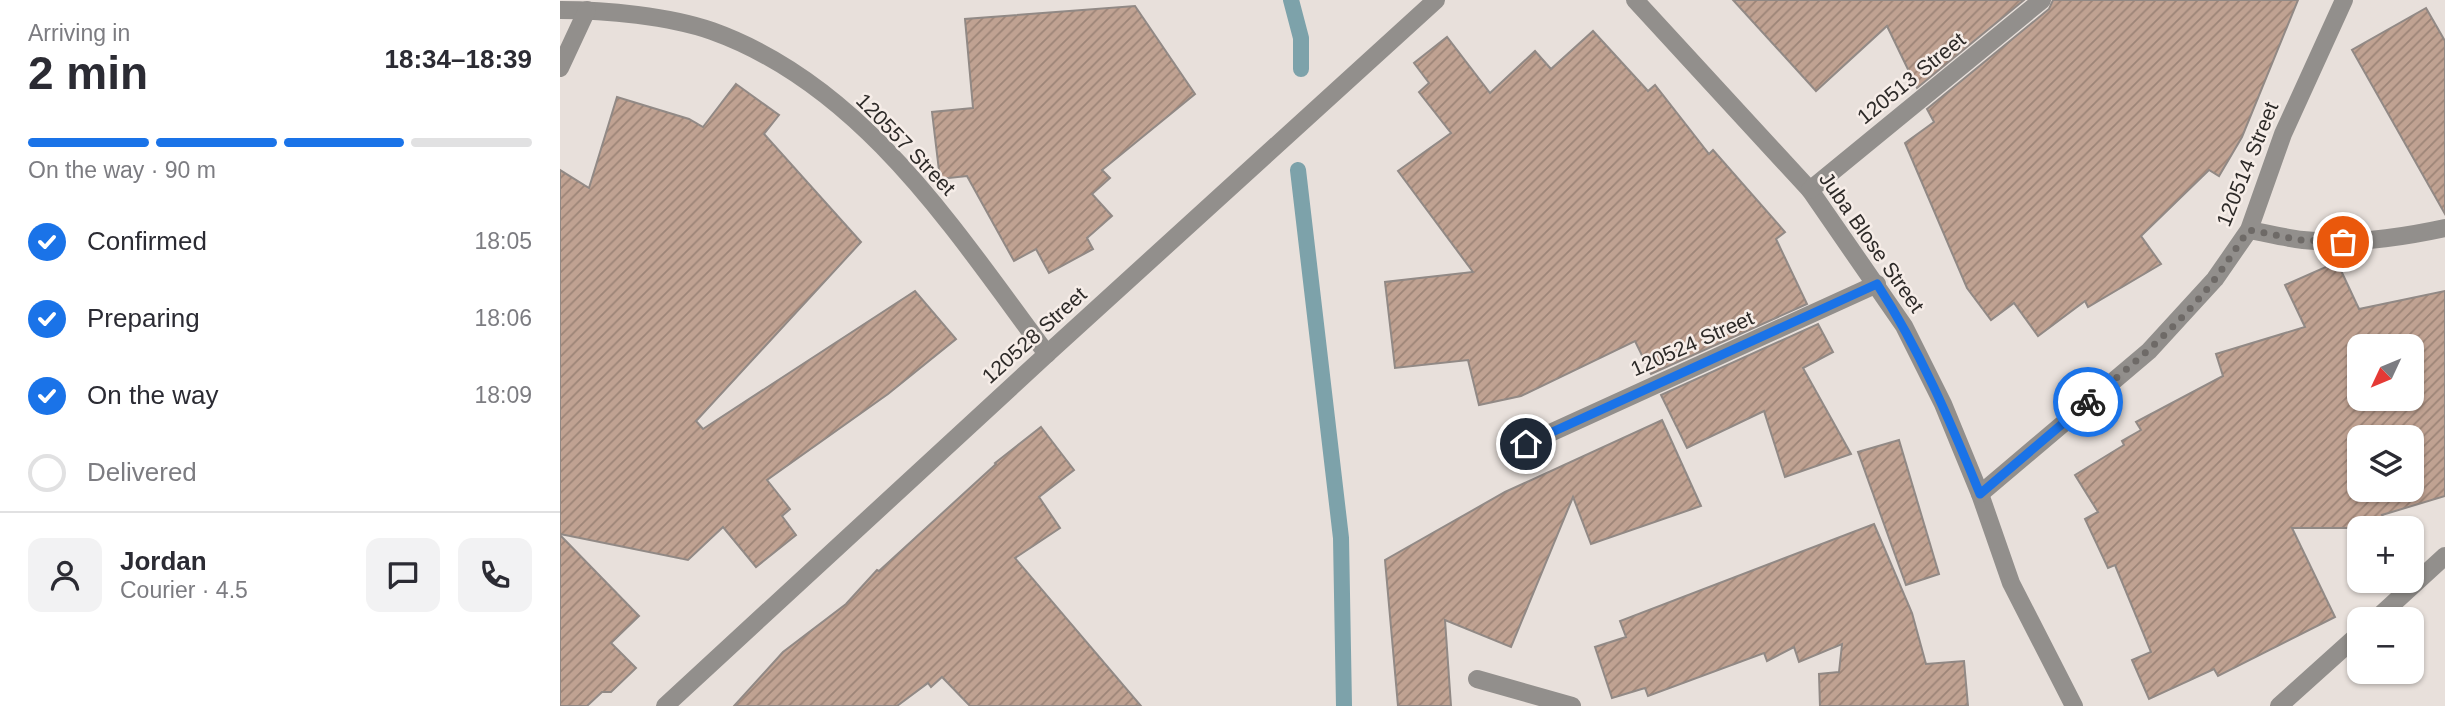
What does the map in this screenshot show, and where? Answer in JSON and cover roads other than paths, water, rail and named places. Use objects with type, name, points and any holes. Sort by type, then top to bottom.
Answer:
[{"type":"street","name":"120528 Street","points":[[665,706],[1436,0]]},
{"type":"street","name":"Juba Blose Street","points":[[1636,0],[1810,190],[1904,326],[1943,404],[1980,494],[2011,583],[2074,706]]},
{"type":"street","name":"120513 Street","points":[[1810,190],[2042,0]]},
{"type":"street","name":"120514 Street","points":[[1980,494],[2149,351],[2215,279],[2249,230],[2283,134],[2344,0]]},
{"type":"street","name":"120557 Street","points":[[560,10],[645,16],[710,30],[759,51],[804,80],[861,124],[925,192],[1047,354]]},
{"type":"street","points":[[560,68],[587,10]]},
{"type":"street","points":[[2249,230],[2301,240],[2343,242],[2413,235],[2445,228]]},
{"type":"street","name":"120524 Street","points":[[1526,444],[1877,284]]},
{"type":"street","points":[[2389,607],[2445,556]]},
{"type":"street","points":[[2279,706],[2347,645]]},
{"type":"street","points":[[1477,679],[1572,706]]},
{"type":"waterway","points":[[1291,0],[1301,38],[1301,69]]},
{"type":"waterway","points":[[1298,170],[1341,538],[1344,706]]}]
